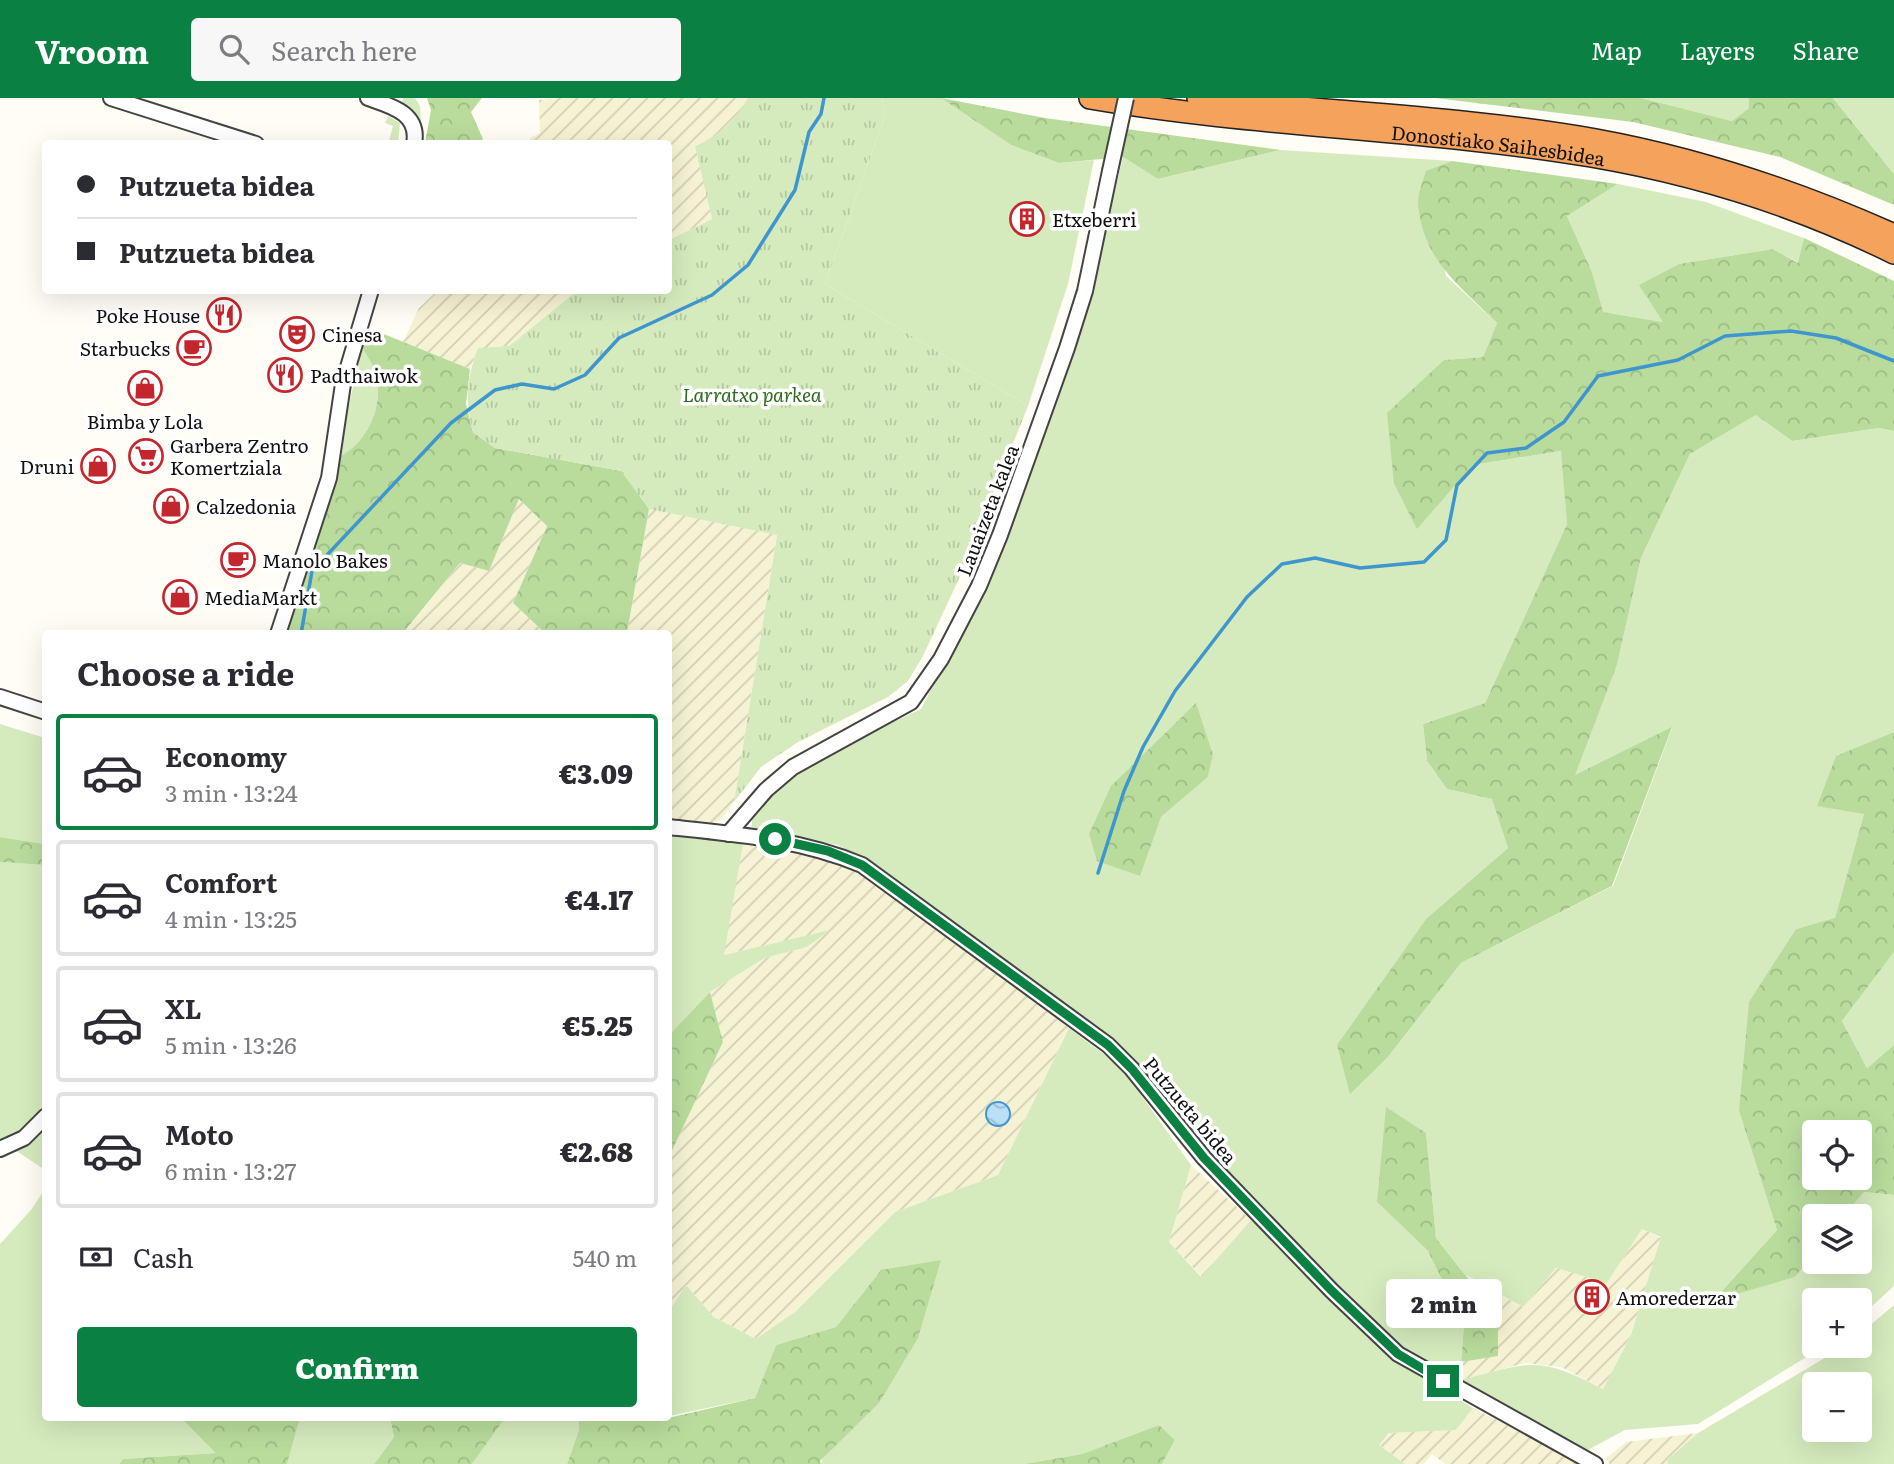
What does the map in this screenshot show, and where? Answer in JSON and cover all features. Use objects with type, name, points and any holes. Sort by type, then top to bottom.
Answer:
[{"type":"highway","name":"Donostiako Saihesbidea","points":[[1090,98],[1188,113],[1528,147],[1632,164],[1759,198],[1806,214],[1894,253]]},
{"type":"highway","name":"Donostiako Saihesbidea","points":[[1198,98],[1516,130],[1614,144],[1676,157],[1765,183],[1894,235]]},
{"type":"street","points":[[111,98],[243,140]]},
{"type":"street","points":[[368,98],[404,112],[414,128],[414,140]]},
{"type":"street","name":"Lauaizeta kalea","points":[[728,834],[766,790],[816,752],[894,715],[911,702],[941,659],[979,586],[1000,535],[1067,348],[1085,291],[1126,98]]},
{"type":"street","points":[[279,630],[329,478],[341,417],[343,384],[370,294]]},
{"type":"street","points":[[0,697],[42,711]]},
{"type":"street","points":[[744,814],[745,827],[761,838]]},
{"type":"street","name":"Putzueta bidea","points":[[672,827],[761,838],[828,851],[862,865],[1108,1045],[1132,1069],[1204,1158],[1332,1291],[1398,1354],[1595,1464]]},
{"type":"street","points":[[0,1149],[24,1138],[42,1120]]},
{"type":"shaded area","points":[[748,98],[735,122],[715,137],[696,146],[712,219],[672,239],[672,140],[530,140],[540,133],[539,100]]},
{"type":"shaded area","points":[[434,294],[573,294],[509,346],[478,349],[470,369],[403,342],[419,308]]},
{"type":"shaded area","points":[[519,499],[547,526],[513,603],[542,630],[406,630],[460,563],[489,571]]},
{"type":"shaded area","points":[[649,509],[777,534],[734,802],[721,820],[713,823],[672,820],[672,630],[628,630]]},
{"type":"shaded area","points":[[743,844],[799,852],[859,871],[1069,1028],[998,1175],[895,1212],[795,1313],[756,1339],[714,1317],[686,1285],[672,1306],[672,1151],[723,1042],[710,992],[765,958],[807,947],[828,931],[723,955]]},
{"type":"shaded area","points":[[1191,1165],[1251,1220],[1202,1277],[1169,1242]]},
{"type":"shaded area","points":[[1642,1229],[1661,1238],[1631,1335],[1603,1389],[1561,1367],[1525,1363],[1461,1380],[1461,1362],[1498,1355],[1498,1316],[1465,1274],[1523,1307],[1556,1268],[1607,1283]]},
{"type":"shaded area","points":[[1473,1408],[1582,1464],[1445,1464],[1432,1454],[1424,1464],[1405,1464],[1379,1445],[1390,1433],[1456,1430]]},
{"type":"shaded area","points":[[1698,1433],[1667,1460],[1668,1464],[1610,1464],[1605,1459],[1626,1442]]},
{"type":"green space","points":[[390,98],[402,101],[404,98],[415,98],[420,106],[421,123],[418,123],[410,108]]},
{"type":"green space","points":[[427,98],[482,98],[471,112],[483,139],[426,140],[431,110]]},
{"type":"green space","name":"Larratxo parkea","points":[[748,98],[882,98],[885,116],[825,284],[1028,406],[957,583],[923,656],[908,681],[888,697],[798,742],[761,767],[734,802],[777,535],[649,509],[621,471],[495,448],[473,432],[468,390],[478,348],[509,346],[573,294],[672,294],[672,239],[712,219],[695,146],[726,127]]},
{"type":"green space","points":[[882,98],[941,98],[1011,145],[1059,163],[1094,160],[1068,284],[1028,406],[825,284],[885,116]]},
{"type":"green space","points":[[941,98],[1045,118],[1281,150],[1158,179],[1123,157],[1059,163],[1011,145]]},
{"type":"green space","points":[[1435,98],[1641,98],[1732,121],[1749,108],[1749,98],[1833,98],[1894,174],[1894,205],[1780,157],[1633,122]]},
{"type":"green space","points":[[1641,98],[1749,98],[1749,108],[1732,121]]},
{"type":"green space","points":[[1833,98],[1894,98],[1894,174]]},
{"type":"green space","points":[[388,116],[400,123],[398,140],[389,140],[393,126],[385,123]]},
{"type":"green space","points":[[1281,150],[1452,161],[1426,172],[1446,276],[1497,323],[1483,357],[1444,360],[1394,484],[1417,528],[1473,465],[1562,451],[1567,524],[1485,703],[1423,724],[1427,761],[1447,789],[1493,799],[1508,848],[1427,918],[1350,1093],[1388,1057],[1461,963],[1613,886],[1672,728],[1574,776],[1617,665],[1641,558],[1690,454],[1756,415],[1792,441],[1879,428],[1894,431],[1894,732],[1836,757],[1864,814],[1835,919],[1796,929],[1739,1111],[1777,1230],[1714,1300],[1795,1277],[1802,1269],[1802,1274],[1872,1274],[1872,1204],[1854,1204],[1864,1192],[1894,1195],[1894,1286],[1872,1306],[1872,1288],[1802,1288],[1802,1358],[1805,1358],[1698,1424],[1625,1430],[1586,1451],[1470,1392],[1461,1380],[1503,1369],[1534,1365],[1563,1371],[1603,1389],[1631,1335],[1661,1237],[1642,1229],[1607,1283],[1556,1268],[1523,1307],[1465,1274],[1436,1238],[1426,1133],[1377,1202],[1428,1251],[1464,1325],[1461,1362],[1441,1373],[1409,1354],[1359,1312],[1155,1092],[1124,1053],[863,858],[837,845],[764,832],[752,827],[752,812],[807,763],[921,709],[993,572],[1086,310],[1123,157],[1158,179]],"holes":[[[1213,754],[1208,777],[1161,817]]]},
{"type":"green space","points":[[1452,161],[1618,184],[1567,216],[1592,272],[1603,312],[1663,322],[1639,285],[1679,264],[1773,249],[1798,263],[1804,238],[1894,281],[1894,431],[1879,428],[1792,441],[1756,415],[1690,454],[1641,558],[1617,665],[1575,775],[1672,727],[1612,886],[1461,963],[1388,1057],[1350,1094],[1337,1045],[1427,918],[1508,848],[1492,799],[1447,789],[1427,761],[1423,724],[1485,703],[1567,524],[1561,451],[1473,465],[1417,529],[1394,484],[1387,413],[1444,360],[1483,357],[1497,323],[1457,284],[1435,257],[1421,223],[1418,199],[1426,171]]},
{"type":"green space","points":[[1618,184],[1706,202],[1804,238],[1799,263],[1773,249],[1679,264],[1640,285],[1664,322],[1602,312],[1592,272],[1567,216]]},
{"type":"green space","points":[[369,328],[470,369],[466,404],[473,432],[495,448],[622,471],[649,509],[628,630],[542,630],[513,603],[547,526],[519,499],[489,571],[460,563],[405,630],[288,630],[337,458],[357,443],[365,433],[375,410],[378,398],[376,372],[362,347]]},
{"type":"green space","points":[[362,347],[376,372],[378,398],[365,433],[357,443],[337,458]]},
{"type":"green space","points":[[1196,703],[1213,755],[1208,777],[1161,817],[1140,876],[1097,861],[1089,834],[1111,786]]},
{"type":"green space","points":[[0,724],[42,737],[42,844],[0,837]]},
{"type":"green space","points":[[1894,732],[1894,952],[1842,1021],[1867,1068],[1894,1045],[1894,1195],[1864,1192],[1854,1204],[1802,1204],[1802,1269],[1795,1277],[1713,1301],[1777,1230],[1739,1111],[1749,1002],[1796,929],[1835,918],[1864,814],[1817,806],[1836,756]]},
{"type":"green space","points":[[672,833],[743,844],[724,955],[830,930],[807,947],[765,958],[710,992],[672,1032]]},
{"type":"green space","points":[[0,837],[42,844],[42,865],[0,862]]},
{"type":"green space","points":[[0,862],[42,865],[42,1168],[0,1140]]},
{"type":"green space","points":[[1894,952],[1894,1045],[1867,1068],[1842,1021]]},
{"type":"green space","points":[[710,992],[723,1042],[672,1151],[672,1032]]},
{"type":"green space","points":[[1069,1028],[1121,1067],[1191,1165],[1169,1242],[1201,1277],[1251,1220],[1398,1361],[1473,1408],[1456,1430],[1389,1433],[1379,1445],[1405,1464],[1162,1464],[1175,1440],[1159,1425],[1082,1454],[1024,1464],[821,1464],[881,1270],[836,1327],[776,1345],[755,1398],[672,1415],[672,1306],[686,1285],[714,1317],[756,1339],[795,1312],[895,1212],[998,1175]]},
{"type":"green space","points":[[1386,1107],[1426,1133],[1436,1238],[1498,1316],[1498,1356],[1461,1362],[1464,1325],[1428,1251],[1377,1202]]},
{"type":"green space","points":[[42,1194],[42,1421],[184,1421],[217,1453],[123,1459],[119,1464],[0,1464],[0,1244]]},
{"type":"green space","points":[[941,1260],[918,1338],[879,1403],[820,1461],[821,1464],[567,1464],[579,1430],[579,1421],[672,1421],[672,1417],[755,1398],[776,1345],[836,1327],[881,1270]]},
{"type":"green space","points":[[1894,1305],[1894,1464],[1668,1464],[1667,1460],[1698,1433],[1825,1358],[1872,1358],[1872,1324]]},
{"type":"green space","points":[[184,1421],[299,1421],[287,1464],[119,1464],[123,1459],[216,1453]]},
{"type":"green space","points":[[299,1421],[391,1421],[394,1437],[374,1464],[287,1464]]},
{"type":"green space","points":[[391,1421],[503,1421],[472,1464],[374,1464],[394,1437]]},
{"type":"green space","points":[[503,1421],[579,1421],[579,1430],[567,1464],[472,1464]]},
{"type":"green space","points":[[1159,1425],[1175,1440],[1162,1464],[1024,1464],[1082,1454]]},
{"type":"water","points":[[998,1102],[1007,1105],[1010,1114],[1007,1123],[998,1126],[989,1123],[986,1114],[989,1105]]},
{"type":"waterway","points":[[302,630],[312,571],[451,423],[495,390],[522,384],[554,389],[585,375],[619,338],[712,295],[748,265],[795,190],[809,132],[821,114],[824,98]]},
{"type":"waterway","points":[[1098,873],[1124,791],[1143,747],[1175,691],[1247,597],[1282,564],[1315,558],[1360,568],[1424,562],[1446,540],[1457,485],[1487,453],[1526,448],[1564,422],[1598,376],[1678,360],[1725,336],[1791,331],[1836,338],[1894,361]]},
{"type":"place","name":"Etxeberri","points":[[1027,219]]},
{"type":"place","name":"Poke House","points":[[224,315]]},
{"type":"place","name":"Cinesa","points":[[297,334]]},
{"type":"place","name":"Starbucks","points":[[194,348]]},
{"type":"place","name":"Padthaiwok","points":[[285,375]]},
{"type":"place","name":"Bimba y Lola","points":[[145,388]]},
{"type":"place","name":"Garbera Zentro Komertziala","points":[[146,456]]},
{"type":"place","name":"Druni","points":[[98,466]]},
{"type":"place","name":"Calzedonia","points":[[171,506]]},
{"type":"place","name":"Manolo Bakes","points":[[238,560]]},
{"type":"place","name":"MediaMarkt","points":[[180,597]]},
{"type":"place","name":"Amorederzar","points":[[1592,1297]]},
{"type":"route","points":[[775,839],[828,851],[862,865],[1108,1045],[1132,1069],[1204,1158],[1332,1291],[1398,1354],[1443,1381]]}]
